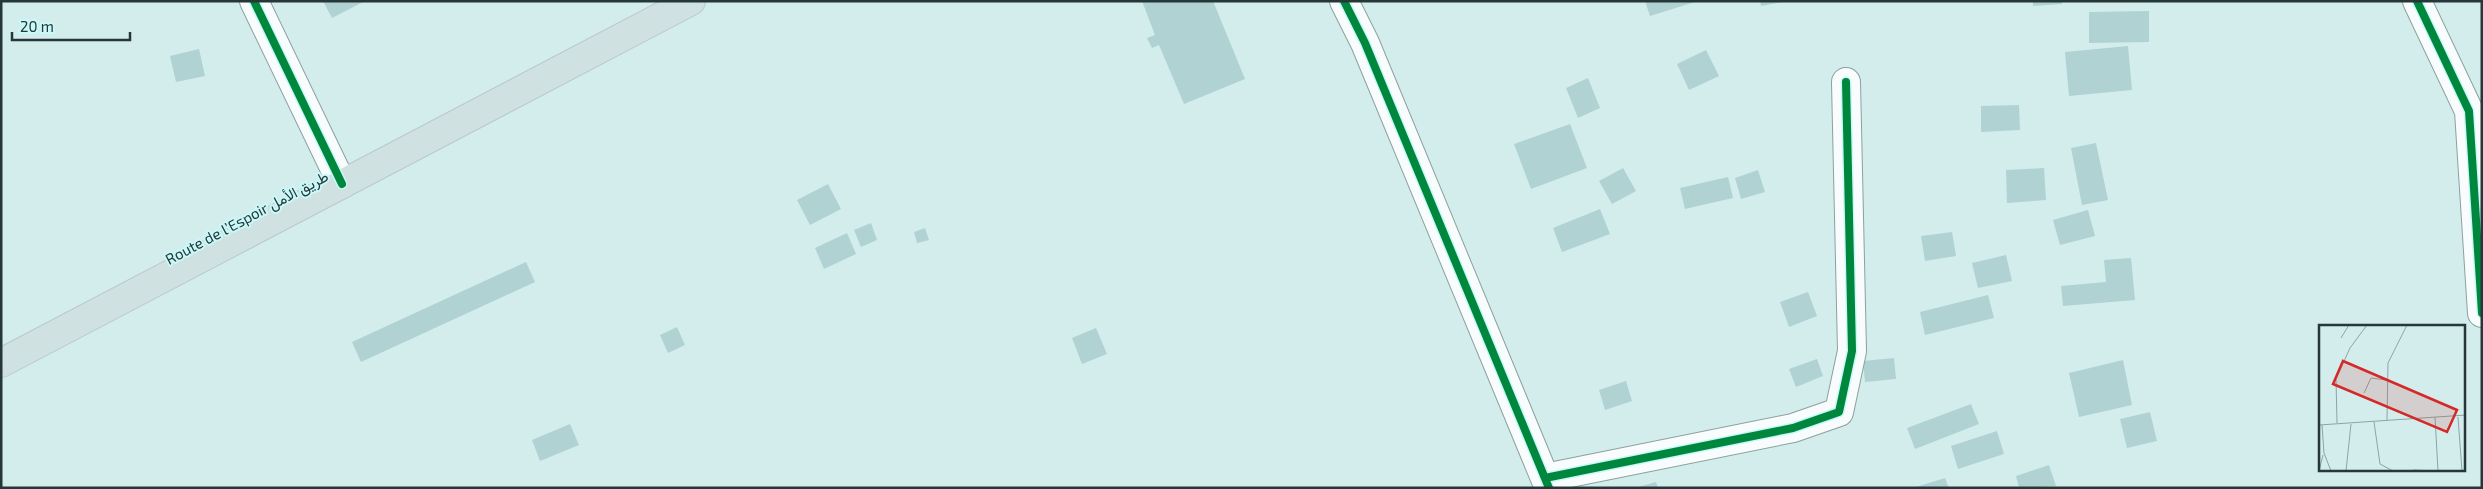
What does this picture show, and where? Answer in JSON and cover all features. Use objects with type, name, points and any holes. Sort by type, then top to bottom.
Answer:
[{"type":"highway","name":"Route de l’Espoir طريق الأمل","points":[[1,362],[690,1]]},
{"type":"street","points":[[254,1],[342,184]]},
{"type":"street","points":[[1344,1],[1365,43],[1547,483],[1794,428],[1839,412],[1852,351],[1846,82]]},
{"type":"street","points":[[2417,1],[2469,111],[2482,313]]},
{"type":"building","points":[[323,1],[365,1],[332,18]]},
{"type":"building","points":[[1142,1],[1213,1],[1245,79],[1184,104],[1159,45],[1152,48],[1147,38],[1155,35]]},
{"type":"building","points":[[1645,1],[1695,1],[1695,2],[1650,16]]},
{"type":"building","points":[[1760,1],[1783,1],[1783,2],[1761,6]]},
{"type":"building","points":[[2033,1],[2062,1],[2062,4],[2033,6]]},
{"type":"building","points":[[2149,11],[2149,42],[2089,43],[2089,12]]},
{"type":"building","points":[[2128,46],[2132,90],[2069,96],[2065,52]]},
{"type":"building","points":[[199,49],[205,76],[176,82],[170,56]]},
{"type":"building","points":[[1706,50],[1719,76],[1689,90],[1677,64]]},
{"type":"building","points":[[1588,78],[1600,108],[1578,118],[1566,88]]},
{"type":"building","points":[[2019,105],[2020,130],[1981,132],[1981,106]]},
{"type":"building","points":[[1570,124],[1587,168],[1531,189],[1514,144]]},
{"type":"building","points":[[2096,143],[2108,200],[2082,205],[2071,148]]},
{"type":"building","points":[[1623,168],[1636,191],[1612,204],[1599,181]]},
{"type":"building","points":[[2044,168],[2046,200],[2007,203],[2006,170]]},
{"type":"building","points":[[1758,170],[1765,192],[1741,199],[1735,178]]},
{"type":"building","points":[[1728,177],[1733,198],[1685,209],[1680,188]]},
{"type":"building","points":[[828,184],[841,209],[810,225],[797,200]]},
{"type":"building","points":[[1600,209],[1610,234],[1562,252],[1553,228]]},
{"type":"building","points":[[2088,210],[2095,236],[2060,245],[2053,220]]},
{"type":"building","points":[[871,223],[877,240],[861,247],[854,230]]},
{"type":"building","points":[[925,228],[929,240],[917,243],[914,232]]},
{"type":"building","points":[[1952,232],[1956,256],[1925,261],[1921,236]]},
{"type":"building","points":[[847,233],[856,254],[824,269],[815,248]]},
{"type":"building","points":[[2006,255],[2012,281],[1978,288],[1972,263]]},
{"type":"building","points":[[2131,258],[2135,300],[2063,306],[2061,286],[2106,282],[2104,260]]},
{"type":"building","points":[[526,262],[535,282],[361,362],[352,342]]},
{"type":"building","points":[[1808,292],[1817,316],[1789,327],[1780,302]]},
{"type":"building","points":[[1988,295],[1994,318],[1925,335],[1920,312]]},
{"type":"building","points":[[677,327],[685,345],[668,353],[660,335]]},
{"type":"building","points":[[1096,328],[1107,354],[1082,364],[1072,338]]},
{"type":"building","points":[[1894,358],[1896,379],[1865,382],[1863,361]]},
{"type":"building","points":[[1817,359],[1823,376],[1796,387],[1789,369]]},
{"type":"building","points":[[2123,360],[2132,405],[2079,417],[2069,373]]},
{"type":"building","points":[[1626,381],[1632,401],[1605,410],[1599,390]]},
{"type":"building","points":[[1971,404],[1979,424],[1915,449],[1907,428]]},
{"type":"building","points":[[2150,412],[2157,441],[2127,448],[2120,419]]},
{"type":"building","points":[[570,424],[579,445],[540,461],[532,440]]},
{"type":"building","points":[[1997,431],[2004,454],[1958,469],[1951,446]]},
{"type":"building","points":[[2049,465],[2056,486],[2019,488],[2016,476]]},
{"type":"building","points":[[1945,478],[1949,488],[1916,488],[1916,487]]},
{"type":"building","points":[[1656,482],[1658,488],[1638,487]]},
{"type":"cycle path","points":[[254,1],[342,184]]},
{"type":"cycle path","points":[[1344,1],[1365,43],[1549,488]]},
{"type":"cycle path","points":[[2417,1],[2469,111],[2482,313]]},
{"type":"cycle path","points":[[1545,478],[1793,428],[1839,412],[1852,351],[1846,82]]}]
